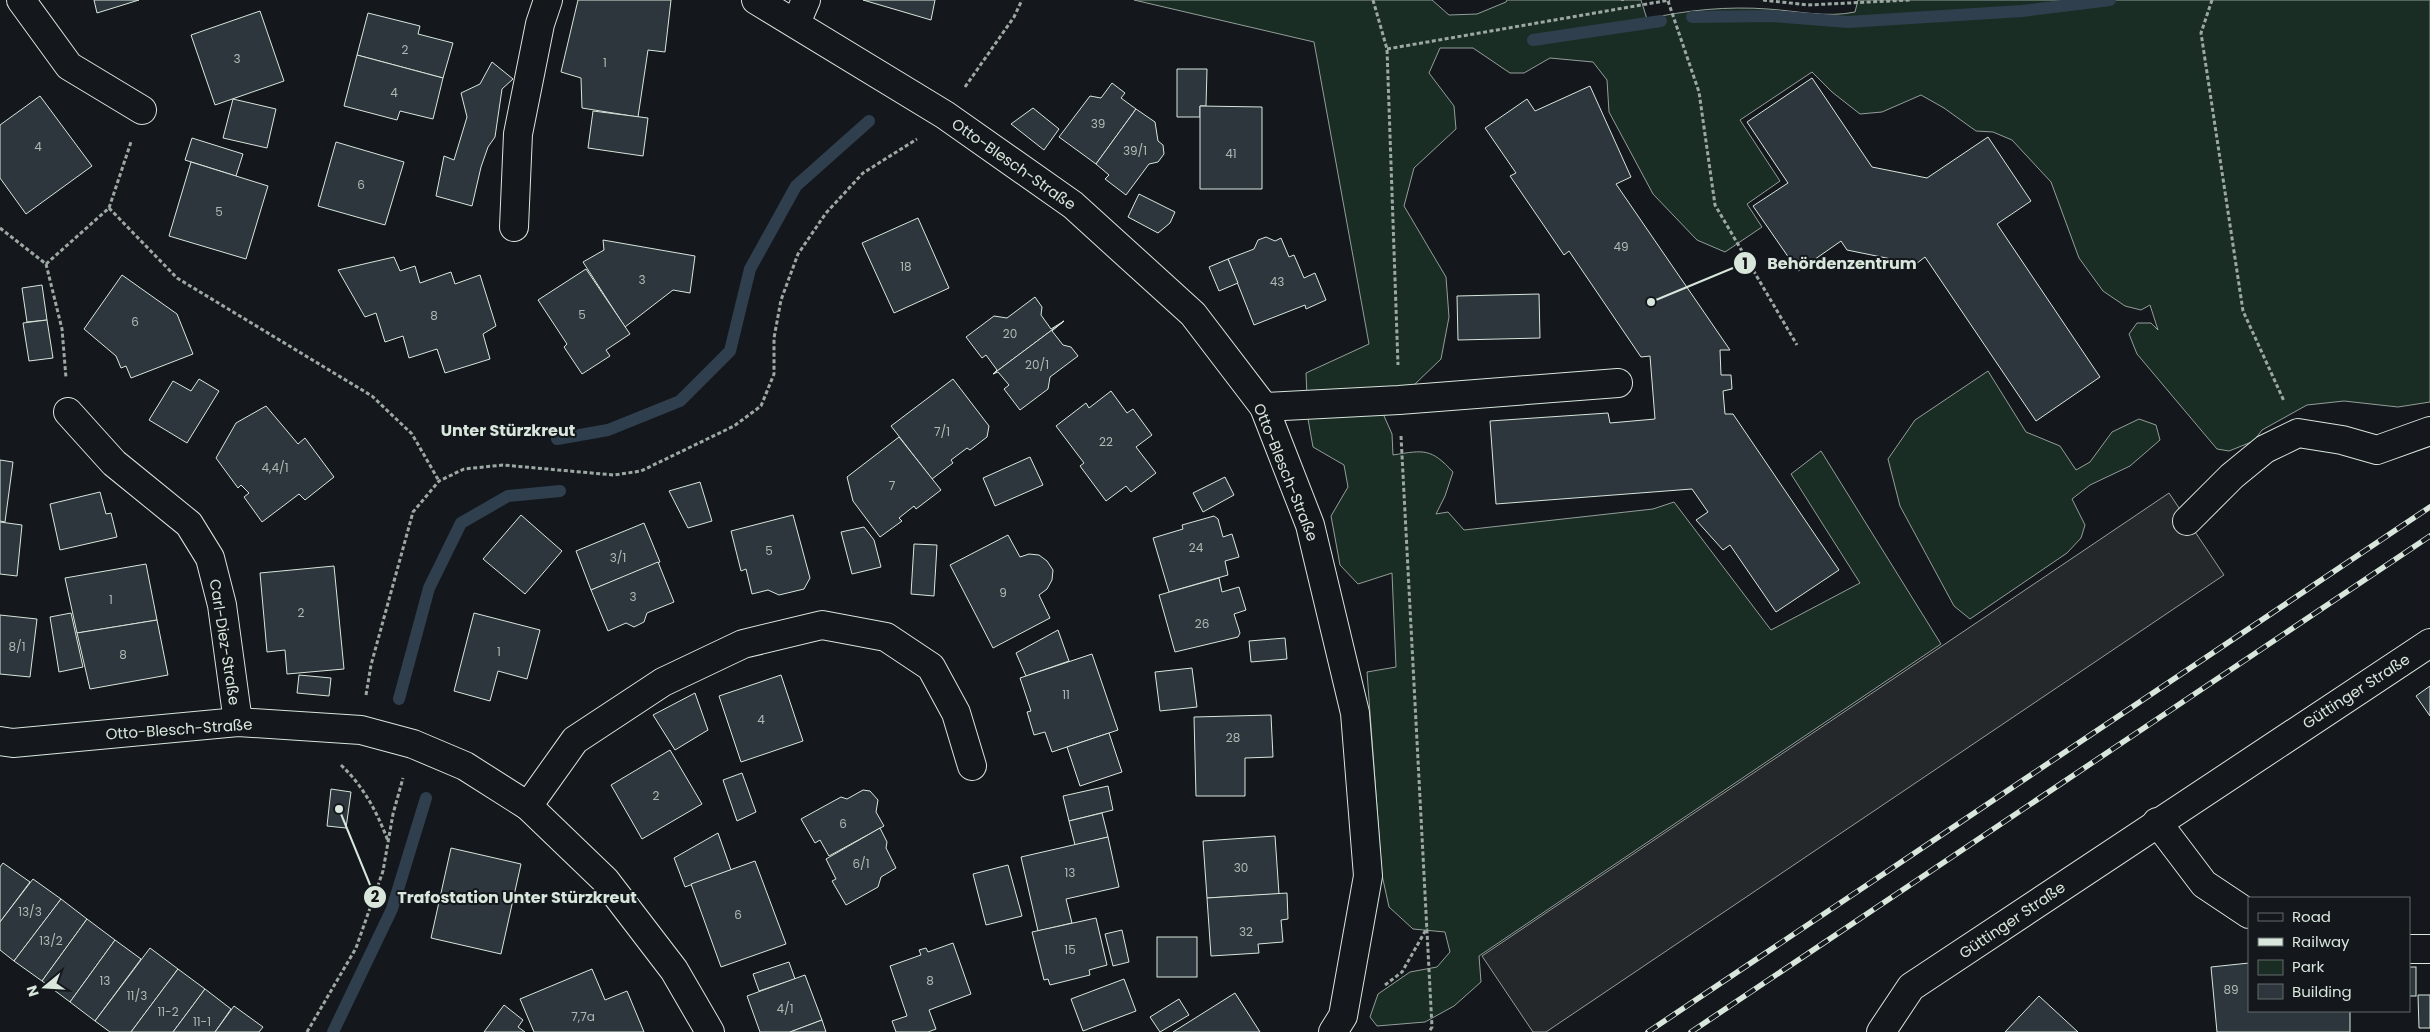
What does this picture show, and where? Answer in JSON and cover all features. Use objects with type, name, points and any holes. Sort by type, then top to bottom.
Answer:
[{"type":"street","points":[[21,0],[69,66],[142,110]]},
{"type":"street","points":[[514,227],[518,134],[540,24],[548,0]]},
{"type":"street","name":"Otto-Blesch-Straße","points":[[756,0],[801,11],[945,116],[1073,205],[1193,314],[1264,407],[1312,534],[1355,713],[1368,876],[1338,1024]]},
{"type":"street","points":[[1264,407],[1399,400],[1618,383]]},
{"type":"street","name":"Carl-Diez-Straße","points":[[68,412],[114,463],[189,524],[210,558],[222,605],[238,722]]},
{"type":"street","points":[[2187,521],[2232,476],[2265,449],[2298,433],[2342,440],[2378,450],[2430,430]]},
{"type":"street","points":[[528,806],[575,740],[663,682],[743,644],[822,625],[886,637],[931,667],[956,713],[972,766]]},
{"type":"street","name":"Güttinger Straße","points":[[1881,1032],[1911,987],[2157,822],[2430,643]]},
{"type":"street","name":"Otto-Blesch-Straße","points":[[0,741],[13,743],[238,722],[361,730],[413,744],[465,766],[528,806],[605,880],[674,970],[710,1032]]},
{"type":"street","points":[[2157,822],[2204,884],[2248,913]]},
{"type":"street","points":[[2410,949],[2430,948]]},
{"type":"path","points":[[371,665],[413,512],[439,481],[464,468],[502,466],[614,475],[641,471],[734,426],[761,406],[774,374],[774,338],[781,300],[798,254],[820,222],[863,173],[918,138],[945,116],[1014,17],[1022,0]]},
{"type":"path","points":[[1373,0],[1387,49],[1399,400],[1432,1027],[1429,1032]]},
{"type":"path","points":[[1387,49],[1669,0],[1699,92],[1715,205],[1797,345]]},
{"type":"path","points":[[1763,0],[1808,5],[1910,0]]},
{"type":"path","points":[[2212,0],[2202,33],[2243,311],[2298,433]]},
{"type":"path","points":[[46,264],[109,208],[142,110]]},
{"type":"path","points":[[109,208],[177,278],[372,396],[412,434],[439,481]]},
{"type":"path","points":[[0,228],[46,264],[62,329],[68,412]]},
{"type":"path","points":[[307,1032],[356,948],[383,870],[393,814],[413,744]]},
{"type":"path","points":[[335,759],[355,778],[377,812],[388,842]]},
{"type":"path","points":[[1338,1024],[1402,972],[1427,928]]},
{"type":"green space","points":[[1134,0],[1432,0],[1449,15],[1477,14],[1507,0],[1641,0],[1647,19],[1677,13],[1722,8],[1844,14],[1855,12],[1858,0],[2430,0],[2430,402],[2398,407],[2344,401],[2307,405],[2262,430],[2254,441],[2229,451],[2217,449],[2137,354],[2129,334],[2137,323],[2151,323],[2158,330],[2150,305],[2141,310],[2125,306],[2103,291],[2079,258],[2051,182],[2012,140],[1993,132],[1976,131],[1944,108],[1921,95],[1882,112],[1860,114],[1832,92],[1812,72],[1740,120],[1780,181],[1747,204],[1762,227],[1725,252],[1697,240],[1653,194],[1609,112],[1607,80],[1593,62],[1550,58],[1524,73],[1510,73],[1473,48],[1440,48],[1429,73],[1454,106],[1456,129],[1414,168],[1404,206],[1446,277],[1449,317],[1441,359],[1414,385],[1381,409],[1392,434],[1393,455],[1412,452],[1426,453],[1439,459],[1453,472],[1445,496],[1436,514],[1448,512],[1464,530],[1653,509],[1674,502],[1771,630],[1860,583],[1791,474],[1821,451],[1941,644],[1479,956],[1481,982],[1454,1006],[1425,1022],[1377,1026],[1370,1017],[1378,994],[1410,972],[1437,967],[1450,952],[1445,932],[1413,929],[1389,907],[1382,875],[1367,672],[1396,667],[1392,573],[1358,584],[1340,565],[1331,516],[1348,487],[1344,465],[1313,447],[1308,419],[1306,373],[1369,344],[1314,42]]},
{"type":"green space","points":[[1988,371],[2026,432],[2060,446],[2076,470],[2090,462],[2112,432],[2139,419],[2156,425],[2160,440],[2130,466],[2090,485],[2072,499],[2085,525],[2081,538],[2067,553],[1970,619],[1954,606],[1900,506],[1888,459],[1915,420]]},
{"type":"shaded area","points":[[2169,493],[2224,575],[1546,1032],[1533,1032],[1482,956]]},
{"type":"building","points":[[94,0],[139,0],[97,13]]},
{"type":"building","points":[[578,0],[671,0],[665,52],[648,50],[638,117],[582,108],[581,78],[561,72]]},
{"type":"building","points":[[863,0],[935,0],[931,20]]},
{"type":"building","points":[[260,11],[284,81],[215,105],[191,35]]},
{"type":"building","points":[[368,13],[420,26],[418,34],[453,43],[443,78],[357,55]]},
{"type":"building","points":[[357,55],[443,78],[433,119],[400,111],[397,120],[344,106]]},
{"type":"building","points":[[492,62],[513,79],[502,89],[495,137],[488,147],[481,167],[472,206],[436,196],[444,156],[454,160],[467,117],[461,93],[480,84]]},
{"type":"building","points":[[1177,69],[1207,69],[1206,106],[1200,106],[1200,117],[1177,117]]},
{"type":"building","points":[[1812,78],[1872,167],[1927,178],[1988,137],[2031,201],[1997,224],[2100,377],[2036,421],[1925,257],[1916,264],[1847,250],[1841,241],[1798,271],[1753,206],[1788,183],[1747,122]]},
{"type":"building","points":[[1112,83],[1125,93],[1121,98],[1136,109],[1096,164],[1059,137],[1090,96],[1101,98]]},
{"type":"building","points":[[1590,86],[1631,177],[1616,184],[1730,350],[1720,350],[1721,375],[1731,375],[1732,389],[1723,391],[1725,414],[1733,414],[1839,570],[1776,612],[1730,545],[1723,550],[1696,520],[1708,512],[1692,489],[1496,504],[1490,421],[1608,413],[1610,423],[1655,419],[1650,356],[1641,357],[1569,251],[1564,255],[1510,176],[1516,173],[1485,128],[1527,99],[1535,111]]},
{"type":"building","points":[[40,96],[92,166],[26,214],[0,178],[0,125]]},
{"type":"building","points":[[233,99],[276,109],[267,148],[223,138]]},
{"type":"building","points":[[1200,106],[1262,107],[1262,189],[1200,189]]},
{"type":"building","points":[[1033,108],[1059,129],[1044,150],[1011,124]]},
{"type":"building","points":[[1136,109],[1155,122],[1158,141],[1163,145],[1164,154],[1158,162],[1149,164],[1126,195],[1105,179],[1109,175],[1096,164]]},
{"type":"building","points":[[593,111],[648,118],[643,156],[588,148]]},
{"type":"building","points":[[192,138],[243,154],[236,176],[185,160]]},
{"type":"building","points":[[336,142],[404,162],[385,225],[318,206]]},
{"type":"building","points":[[191,162],[268,186],[246,259],[169,236]]},
{"type":"building","points":[[1139,194],[1175,212],[1170,223],[1158,233],[1128,217]]},
{"type":"building","points":[[918,218],[949,288],[894,313],[862,243]]},
{"type":"building","points":[[1266,237],[1275,241],[1281,238],[1289,257],[1294,255],[1304,278],[1315,273],[1326,300],[1306,309],[1305,305],[1254,325],[1228,259],[1254,249],[1258,240]]},
{"type":"building","points":[[603,240],[695,256],[690,293],[673,290],[625,327],[583,262],[604,250]]},
{"type":"building","points":[[394,257],[400,271],[415,266],[420,283],[451,272],[455,284],[480,275],[496,326],[483,334],[490,359],[445,373],[437,349],[409,358],[403,336],[385,342],[376,313],[365,317],[338,270]]},
{"type":"building","points":[[1228,259],[1238,283],[1219,291],[1209,267]]},
{"type":"building","points":[[586,269],[630,334],[606,350],[610,356],[582,374],[564,347],[567,344],[538,300]]},
{"type":"building","points":[[122,275],[177,314],[193,354],[131,378],[126,366],[121,368],[116,356],[84,329]]},
{"type":"building","points":[[42,285],[47,320],[27,322],[22,288]]},
{"type":"building","points":[[1539,294],[1540,338],[1458,340],[1457,296]]},
{"type":"building","points":[[1035,297],[1042,307],[1041,315],[1051,329],[1064,321],[993,374],[997,370],[986,355],[982,358],[966,337],[994,316],[1007,318]]},
{"type":"building","points":[[47,320],[53,358],[29,361],[23,323]]},
{"type":"building","points":[[1064,321],[1052,331],[1063,345],[1071,347],[1078,356],[1050,377],[1048,389],[1020,410],[1004,389],[1009,385],[998,372],[993,374]]},
{"type":"building","points":[[199,379],[219,391],[187,443],[149,420],[173,381],[191,391]]},
{"type":"building","points":[[953,379],[989,426],[987,437],[970,450],[967,448],[951,460],[953,463],[932,479],[891,426]]},
{"type":"building","points":[[1111,391],[1127,413],[1133,409],[1152,435],[1136,447],[1156,473],[1131,492],[1126,486],[1106,501],[1080,466],[1084,463],[1056,426],[1086,403],[1089,408]]},
{"type":"building","points":[[266,406],[298,444],[305,438],[334,477],[305,500],[299,494],[262,522],[244,497],[249,493],[241,485],[238,488],[216,458],[236,423]]},
{"type":"building","points":[[899,437],[941,490],[916,509],[914,506],[899,518],[902,521],[880,537],[853,501],[847,477]]},
{"type":"building","points":[[1030,457],[1043,485],[995,506],[983,478]]},
{"type":"building","points":[[0,460],[13,462],[5,522],[0,521]]},
{"type":"building","points":[[1225,477],[1234,495],[1203,512],[1193,493]]},
{"type":"building","points":[[700,482],[712,521],[688,528],[669,491]]},
{"type":"building","points":[[100,492],[106,514],[111,513],[117,537],[60,550],[50,504]]},
{"type":"building","points":[[521,515],[562,551],[525,594],[483,559]]},
{"type":"building","points":[[793,515],[810,578],[804,589],[779,595],[768,590],[752,594],[746,569],[741,571],[731,531]]},
{"type":"building","points":[[1214,516],[1218,519],[1223,537],[1232,534],[1239,557],[1225,561],[1228,575],[1169,592],[1153,538],[1183,529],[1182,525]]},
{"type":"building","points":[[0,522],[22,525],[17,576],[0,574]]},
{"type":"building","points":[[644,523],[660,562],[591,590],[576,551]]},
{"type":"building","points":[[864,527],[874,540],[881,567],[852,574],[841,532]]},
{"type":"building","points":[[1008,535],[1020,557],[1029,554],[1039,555],[1047,561],[1053,570],[1052,580],[1047,589],[1039,595],[1050,618],[993,648],[950,565]]},
{"type":"building","points":[[914,544],[937,545],[934,596],[911,594]]},
{"type":"building","points":[[658,562],[674,602],[647,613],[644,622],[634,627],[626,623],[608,631],[591,590]]},
{"type":"building","points":[[146,564],[157,620],[77,633],[65,578]]},
{"type":"building","points":[[334,566],[344,669],[287,674],[285,650],[267,652],[260,573]]},
{"type":"building","points":[[1219,578],[1222,592],[1239,587],[1246,610],[1234,614],[1240,633],[1238,637],[1175,652],[1159,595]]},
{"type":"building","points":[[71,613],[83,667],[59,672],[50,617]]},
{"type":"building","points":[[474,613],[540,630],[527,679],[498,671],[490,701],[454,691]]},
{"type":"building","points":[[0,615],[37,619],[30,677],[0,674]]},
{"type":"building","points":[[157,620],[168,675],[90,689],[77,633]]},
{"type":"building","points":[[1058,630],[1069,661],[1026,676],[1016,653]]},
{"type":"building","points":[[1285,638],[1287,659],[1251,662],[1249,641]]},
{"type":"building","points":[[1092,654],[1118,730],[1052,752],[1045,732],[1034,735],[1027,712],[1031,711],[1020,678]]},
{"type":"building","points":[[1192,668],[1197,707],[1160,711],[1155,672]]},
{"type":"building","points":[[299,675],[331,678],[329,696],[297,693]]},
{"type":"building","points":[[781,675],[803,741],[741,762],[719,696]]},
{"type":"building","points":[[2430,686],[2430,716],[2416,696]]},
{"type":"building","points":[[695,693],[708,730],[675,750],[653,715]]},
{"type":"building","points":[[1271,715],[1273,757],[1245,758],[1245,796],[1196,796],[1194,717]]},
{"type":"building","points":[[1109,733],[1122,772],[1080,786],[1067,747]]},
{"type":"building","points":[[670,750],[702,804],[642,839],[611,785]]},
{"type":"building","points":[[742,773],[756,812],[737,821],[723,780]]},
{"type":"building","points":[[1108,786],[1113,810],[1069,821],[1063,796]]},
{"type":"building","points":[[331,789],[351,792],[346,828],[327,826]]},
{"type":"building","points":[[863,790],[870,791],[878,800],[876,812],[884,826],[829,856],[820,840],[815,843],[801,819],[841,797],[847,799]]},
{"type":"building","points":[[1102,813],[1108,837],[1075,845],[1069,821]]},
{"type":"building","points":[[880,828],[887,842],[886,848],[896,868],[881,877],[878,887],[846,905],[832,881],[836,879],[826,859]]},
{"type":"building","points":[[718,833],[731,870],[685,887],[674,858]]},
{"type":"building","points":[[1275,836],[1279,894],[1207,898],[1203,841]]},
{"type":"building","points":[[1108,837],[1119,887],[1066,899],[1072,923],[1038,931],[1021,857]]},
{"type":"building","points":[[451,848],[521,864],[501,954],[431,938]]},
{"type":"building","points":[[755,861],[786,944],[721,967],[691,884]]},
{"type":"building","points":[[3,863],[30,882],[0,922],[0,867]]},
{"type":"building","points":[[1008,865],[1022,916],[986,925],[973,874]]},
{"type":"building","points":[[33,879],[61,899],[14,961],[0,950],[0,922]]},
{"type":"building","points":[[1287,893],[1288,919],[1281,920],[1283,942],[1258,944],[1259,953],[1211,956],[1207,898]]},
{"type":"building","points":[[61,899],[87,919],[42,981],[14,961]]},
{"type":"building","points":[[1096,918],[1107,965],[1089,970],[1090,975],[1050,985],[1048,979],[1044,980],[1032,932]]},
{"type":"building","points":[[87,919],[115,940],[70,1002],[42,981]]},
{"type":"building","points":[[1122,930],[1129,962],[1113,966],[1105,934]]},
{"type":"building","points":[[1157,937],[1197,937],[1197,977],[1157,977]]},
{"type":"building","points":[[115,940],[141,959],[95,1021],[70,1002]]},
{"type":"building","points":[[953,943],[971,994],[929,1010],[936,1029],[928,1032],[896,1032],[892,1021],[907,1016],[890,966],[921,955],[919,950],[926,948],[928,952]]},
{"type":"building","points":[[150,948],[178,969],[131,1032],[110,1032],[95,1021]]},
{"type":"building","points":[[789,962],[795,979],[759,991],[753,974]]},
{"type":"building","points":[[2248,963],[2248,1012],[2350,1012],[2350,1032],[2217,1032],[2211,967]]},
{"type":"building","points":[[2410,967],[2416,967],[2416,996],[2410,996]]},
{"type":"building","points":[[178,969],[205,989],[173,1032],[131,1032]]},
{"type":"building","points":[[592,969],[605,1000],[627,991],[644,1032],[534,1032],[520,999]]},
{"type":"building","points":[[805,975],[822,1020],[790,1032],[760,1032],[747,996]]},
{"type":"building","points":[[1124,979],[1136,1011],[1083,1031],[1071,999]]},
{"type":"building","points":[[205,989],[231,1009],[215,1032],[173,1032]]},
{"type":"building","points":[[1235,993],[1260,1032],[1173,1032]]},
{"type":"building","points":[[2418,995],[2430,995],[2430,1028],[2419,1028]]},
{"type":"building","points":[[2039,996],[2078,1032],[2005,1032]]},
{"type":"building","points":[[1179,999],[1189,1015],[1160,1032],[1150,1017]]},
{"type":"building","points":[[504,1005],[523,1020],[518,1027],[525,1032],[484,1032]]},
{"type":"building","points":[[234,1006],[263,1027],[259,1032],[215,1032]]},
{"type":"building","points":[[822,1020],[826,1032],[790,1032]]},
{"type":"waterway","points":[[1692,17],[1772,16],[1848,22],[2022,11],[2110,0]]},
{"type":"waterway","points":[[1533,40],[1661,21]]},
{"type":"waterway","points":[[557,439],[608,430],[680,401],[730,351],[750,269],[796,186],[869,121]]},
{"type":"waterway","points":[[399,699],[429,588],[461,523],[508,496],[560,491]]},
{"type":"waterway","points":[[333,1032],[392,909],[426,798]]},
{"type":"railway","points":[[1648,1032],[2430,507]]},
{"type":"railway","points":[[1691,1032],[2430,536]]},
{"type":"place","name":"Behördenzentrum","points":[[1651,302]]},
{"type":"place","name":"Trafostation Unter Stürzkreut","points":[[339,809]]},
{"type":"district","name":"Unter Stürzkreut","points":[[508,430]]}]
